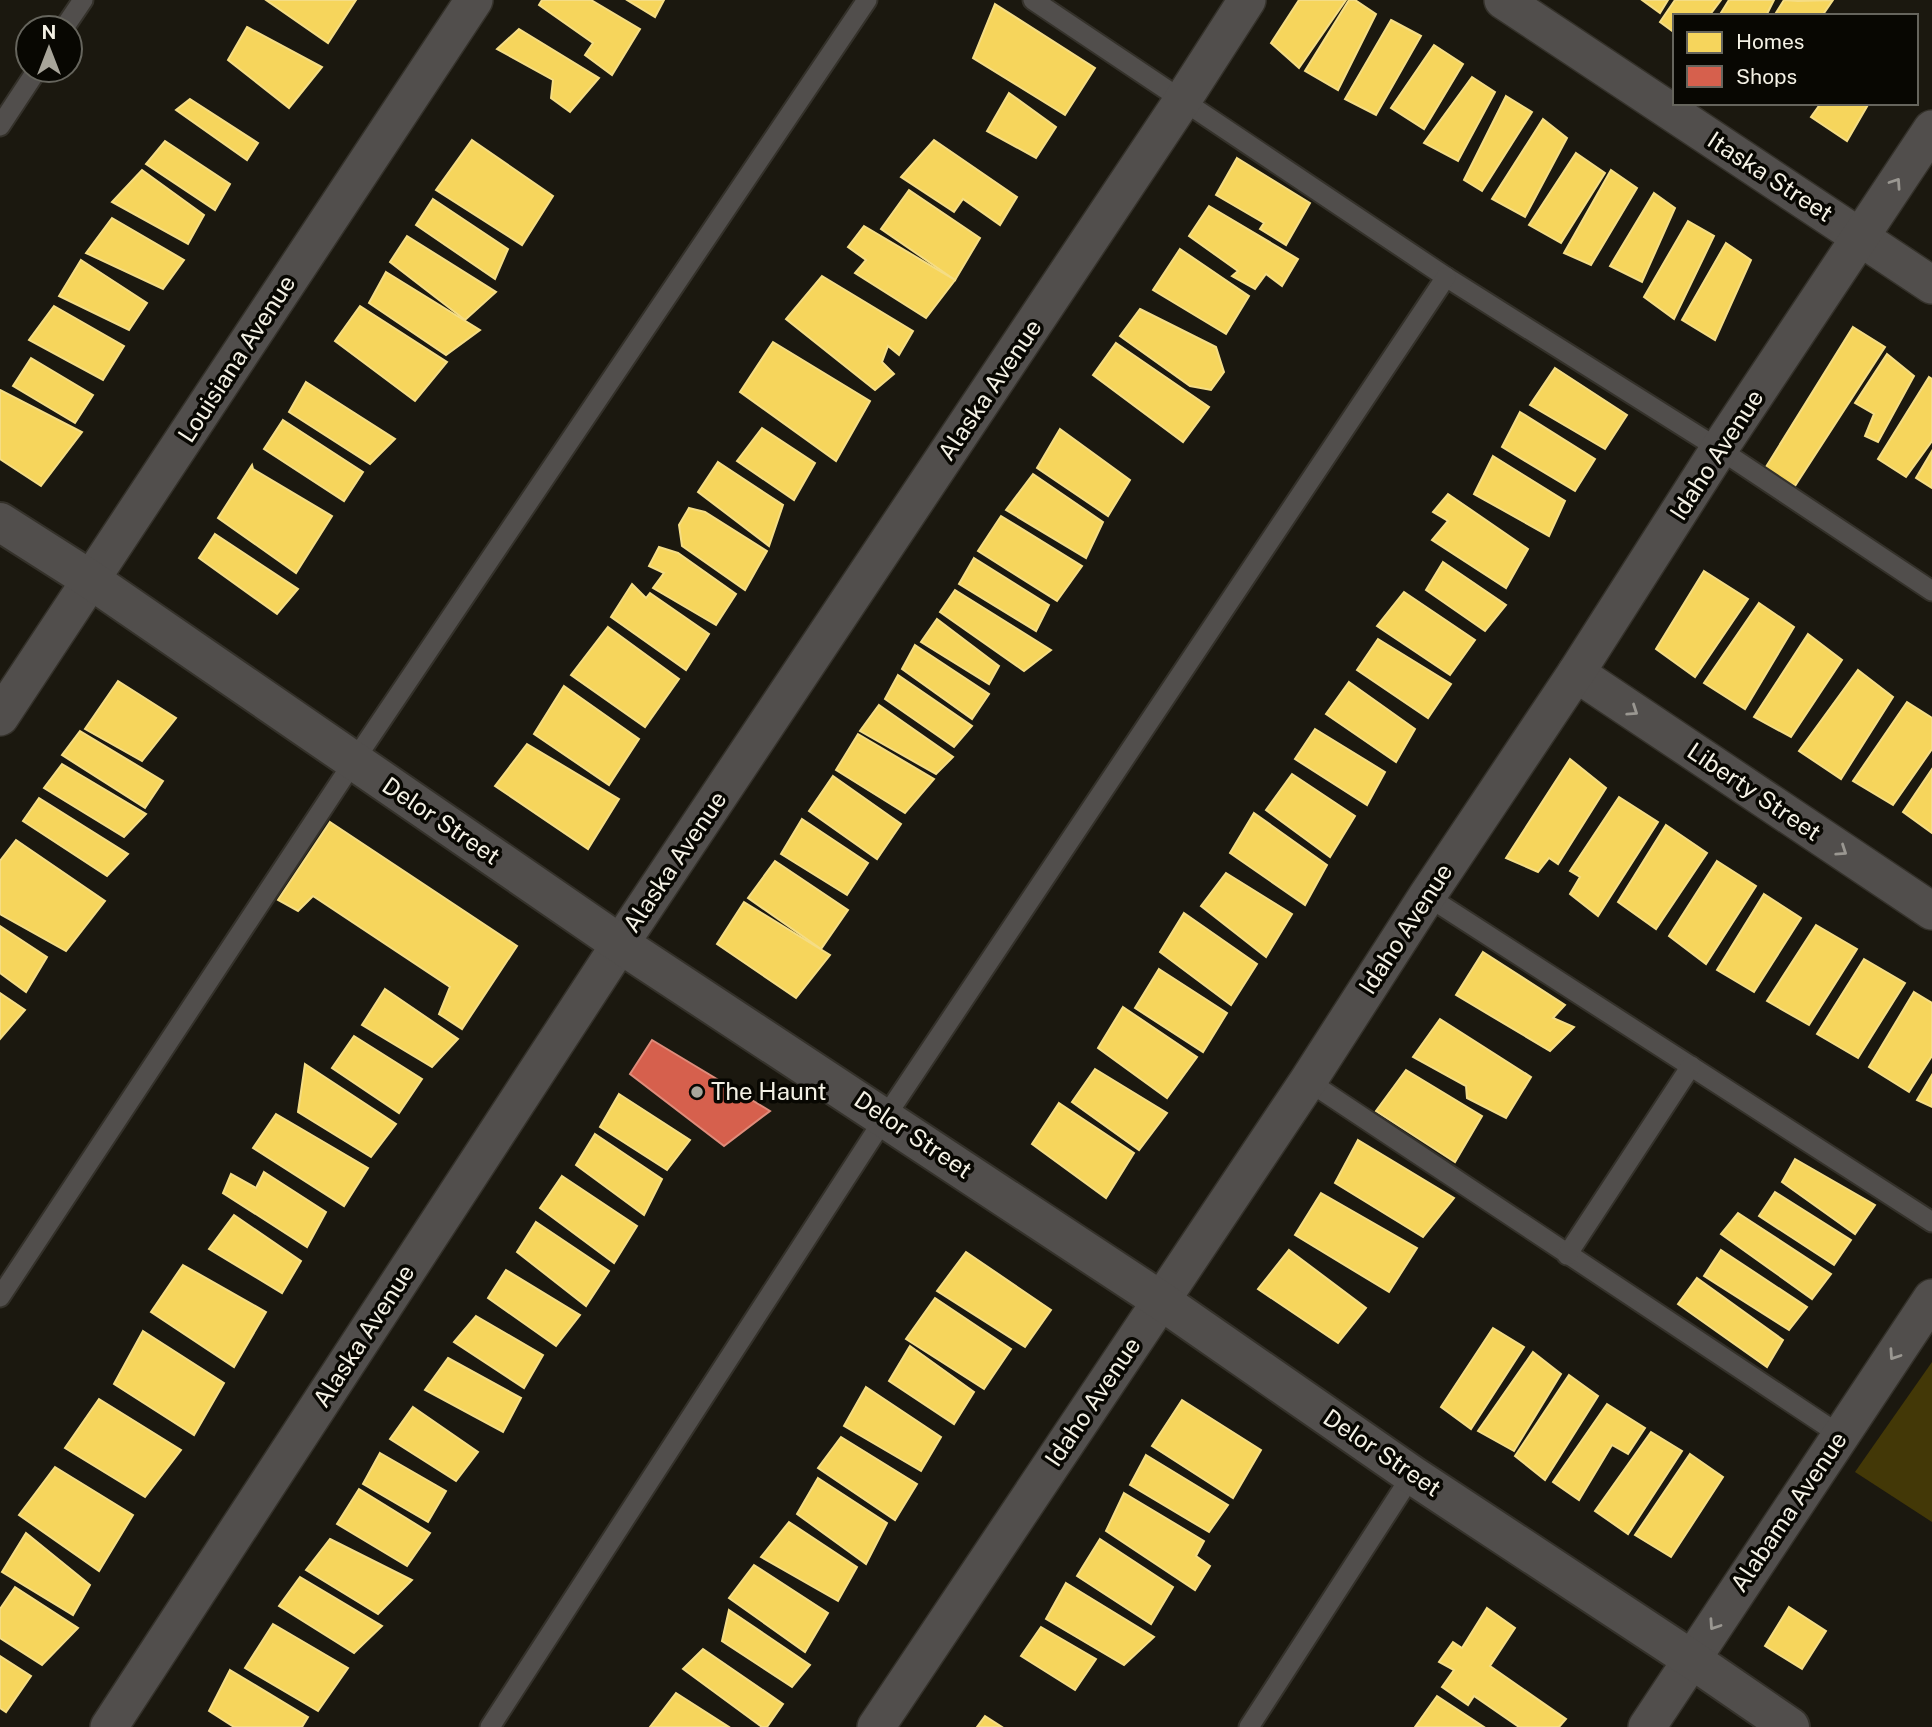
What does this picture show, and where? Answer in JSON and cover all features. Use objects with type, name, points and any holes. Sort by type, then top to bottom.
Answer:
[{"type":"street","name":"Louisiana Avenue","points":[[0,717],[474,0]]},
{"type":"street","name":"Alaska Avenue","points":[[109,1727],[621,944],[1247,0]]},
{"type":"street","name":"Itaska Street","points":[[1503,0],[1932,285]]},
{"type":"street","name":"Idaho Avenue","points":[[876,1727],[1308,1081],[1427,896],[1576,673],[1719,449],[1932,129]]},
{"type":"street","name":"Delor Street","points":[[0,522],[91,580],[621,944],[886,1116],[1160,1300],[1412,1475],[1790,1727]]},
{"type":"street","name":"Liberty Street","points":[[1576,673],[1932,911]]},
{"type":"street","name":"Alabama Avenue","points":[[1647,1727],[1932,1298]]},
{"type":"lane","points":[[0,1297],[354,761],[867,0]]},
{"type":"lane","points":[[1033,0],[1446,276],[1719,449],[1932,591]]},
{"type":"lane","points":[[0,126],[28,84]]},
{"type":"lane","points":[[490,1727],[886,1116],[1446,276]]},
{"type":"lane","points":[[1427,896],[1932,1222]]},
{"type":"lane","points":[[1567,1255],[1691,1066]]},
{"type":"lane","points":[[1308,1081],[1840,1435]]},
{"type":"lane","points":[[1249,1727],[1412,1475]]},
{"type":"shaded area","points":[[1932,1362],[1932,1522],[1855,1472]]},
{"type":"building: Homes","points":[[266,0],[356,0],[328,43]]},
{"type":"building: Homes","points":[[542,0],[591,0],[640,29],[612,75],[585,55],[593,43],[539,5]]},
{"type":"building: Homes","points":[[627,0],[664,0],[655,17]]},
{"type":"building: Homes","points":[[1299,0],[1346,0],[1299,68],[1271,43]]},
{"type":"building: Homes","points":[[1349,0],[1355,0],[1376,14],[1338,90],[1305,71]]},
{"type":"building: Homes","points":[[1642,0],[1668,0],[1660,13]]},
{"type":"building: Homes","points":[[1675,0],[1721,0],[1710,14],[1673,14],[1673,32],[1660,22]]},
{"type":"building: Homes","points":[[1729,0],[1774,0],[1767,14],[1720,14]]},
{"type":"building: Homes","points":[[1784,0],[1833,0],[1823,14],[1775,14]]},
{"type":"building: Homes","points":[[995,4],[1095,68],[1065,115],[973,58]]},
{"type":"building: Homes","points":[[1391,20],[1421,36],[1376,115],[1345,99]]},
{"type":"building: Homes","points":[[247,27],[322,67],[289,108],[228,60]]},
{"type":"building: Homes","points":[[519,29],[599,78],[570,112],[551,98],[553,80],[497,49]]},
{"type":"building: Homes","points":[[1434,45],[1463,64],[1424,129],[1391,108]]},
{"type":"building: Homes","points":[[1472,77],[1495,92],[1458,161],[1424,143]]},
{"type":"building: Homes","points":[[1009,93],[1056,127],[1036,158],[987,131]]},
{"type":"building: Homes","points":[[1506,96],[1532,112],[1482,191],[1464,180]]},
{"type":"building: Homes","points":[[190,99],[258,143],[247,160],[176,110]]},
{"type":"building: Homes","points":[[1820,105],[1868,105],[1847,141],[1811,117]]},
{"type":"building: Homes","points":[[1543,119],[1567,138],[1525,217],[1492,199]]},
{"type":"building: Homes","points":[[472,140],[553,196],[522,245],[436,190]]},
{"type":"building: Homes","points":[[934,140],[1017,197],[1000,225],[963,199],[954,212],[901,177]]},
{"type":"building: Homes","points":[[165,141],[230,184],[215,210],[146,164]]},
{"type":"building: Homes","points":[[1576,153],[1605,173],[1561,243],[1529,225]]},
{"type":"building: Homes","points":[[1237,158],[1310,203],[1286,245],[1260,229],[1264,223],[1216,195]]},
{"type":"building: Homes","points":[[142,170],[204,215],[188,244],[112,202]]},
{"type":"building: Homes","points":[[1611,170],[1637,188],[1591,265],[1564,253]]},
{"type":"building: Homes","points":[[909,190],[980,238],[955,280],[881,229]]},
{"type":"building: Homes","points":[[1654,193],[1675,208],[1642,282],[1610,266]]},
{"type":"building: Homes","points":[[433,199],[508,249],[495,279],[416,225]]},
{"type":"building: Homes","points":[[1209,206],[1298,259],[1282,286],[1266,274],[1255,289],[1232,276],[1238,271],[1189,236]]},
{"type":"building: Homes","points":[[112,218],[184,260],[163,289],[86,253]]},
{"type":"building: Homes","points":[[1688,221],[1714,236],[1674,319],[1644,297]]},
{"type":"building: Homes","points":[[864,226],[955,280],[926,318],[855,273],[866,260],[848,247]]},
{"type":"building: Homes","points":[[407,236],[496,292],[465,320],[390,262]]},
{"type":"building: Homes","points":[[1726,243],[1751,260],[1715,340],[1682,320]]},
{"type":"building: Homes","points":[[1180,249],[1249,296],[1226,334],[1153,290]]},
{"type":"building: Homes","points":[[81,260],[147,303],[129,330],[59,296]]},
{"type":"building: Homes","points":[[386,272],[480,330],[446,355],[369,303]]},
{"type":"building: Homes","points":[[822,276],[913,331],[899,355],[888,346],[882,362],[894,374],[875,390],[786,319]]},
{"type":"building: Homes","points":[[54,306],[124,346],[103,380],[29,340]]},
{"type":"building: Homes","points":[[360,306],[447,362],[415,401],[335,341]]},
{"type":"building: Homes","points":[[1140,309],[1216,347],[1224,372],[1211,390],[1190,386],[1120,336]]},
{"type":"building: Homes","points":[[1853,327],[1885,347],[1795,486],[1764,470]]},
{"type":"building: Homes","points":[[773,342],[870,401],[836,461],[740,392]]},
{"type":"building: Homes","points":[[1116,343],[1209,407],[1183,442],[1093,375]]},
{"type":"building: Homes","points":[[1887,354],[1914,376],[1878,442],[1865,436],[1874,414],[1855,403]]},
{"type":"building: Homes","points":[[31,358],[93,395],[75,423],[13,386]]},
{"type":"building: Homes","points":[[1555,368],[1627,415],[1605,449],[1530,405]]},
{"type":"building: Homes","points":[[1929,377],[1932,379],[1932,441],[1906,477],[1878,459]]},
{"type":"building: Homes","points":[[306,382],[395,439],[370,464],[289,412]]},
{"type":"building: Homes","points":[[0,390],[82,432],[41,486],[0,459]]},
{"type":"building: Homes","points":[[1520,412],[1595,459],[1575,491],[1502,447]]},
{"type":"building: Homes","points":[[283,420],[363,472],[344,501],[264,449]]},
{"type":"building: Homes","points":[[762,428],[815,463],[794,500],[737,461]]},
{"type":"building: Homes","points":[[1060,429],[1130,480],[1108,516],[1037,468]]},
{"type":"building: Homes","points":[[1932,451],[1932,488],[1916,478]]},
{"type":"building: Homes","points":[[1493,456],[1565,501],[1549,536],[1474,494]]},
{"type":"building: Homes","points":[[718,462],[783,505],[769,546],[698,492]]},
{"type":"building: Homes","points":[[252,465],[253,469],[332,516],[296,573],[218,518]]},
{"type":"building: Homes","points":[[1033,474],[1103,522],[1086,558],[1006,510]]},
{"type":"building: Homes","points":[[1448,494],[1528,549],[1506,588],[1432,540],[1448,521],[1433,512]]},
{"type":"building: Homes","points":[[689,508],[705,512],[767,551],[745,590],[682,546],[679,525]]},
{"type":"building: Homes","points":[[1001,516],[1082,566],[1057,601],[978,551]]},
{"type":"building: Homes","points":[[215,534],[298,589],[277,614],[199,558]]},
{"type":"building: Homes","points":[[659,547],[678,553],[736,594],[716,625],[653,588],[664,573],[649,566]]},
{"type":"building: Homes","points":[[974,558],[1049,605],[1036,631],[959,584]]},
{"type":"building: Homes","points":[[1443,562],[1506,605],[1485,631],[1426,590]]},
{"type":"building: Homes","points":[[1704,571],[1748,599],[1695,677],[1656,649]]},
{"type":"building: Homes","points":[[632,584],[646,598],[650,593],[709,634],[686,670],[611,617]]},
{"type":"building: Homes","points":[[955,590],[1051,650],[1024,671],[940,612]]},
{"type":"building: Homes","points":[[1404,592],[1475,640],[1450,675],[1377,626]]},
{"type":"building: Homes","points":[[1759,603],[1794,627],[1745,709],[1704,683]]},
{"type":"building: Homes","points":[[937,619],[999,666],[989,684],[921,642]]},
{"type":"building: Homes","points":[[608,627],[679,679],[645,727],[571,675]]},
{"type":"building: Homes","points":[[1808,634],[1842,660],[1791,737],[1754,717]]},
{"type":"building: Homes","points":[[1378,639],[1451,684],[1428,718],[1357,670]]},
{"type":"building: Homes","points":[[915,645],[989,694],[972,719],[902,669]]},
{"type":"building: Homes","points":[[1858,670],[1893,697],[1841,779],[1799,751]]},
{"type":"building: Homes","points":[[898,675],[972,726],[954,747],[885,699]]},
{"type":"building: Homes","points":[[118,681],[176,718],[142,761],[85,729]]},
{"type":"building: Homes","points":[[1349,682],[1415,729],[1396,762],[1326,714]]},
{"type":"building: Homes","points":[[564,686],[639,739],[609,785],[534,734]]},
{"type":"building: Homes","points":[[1907,702],[1932,718],[1932,749],[1893,805],[1853,781]]},
{"type":"building: Homes","points":[[879,705],[953,757],[936,774],[860,731]]},
{"type":"building: Homes","points":[[1315,729],[1385,772],[1367,805],[1295,759]]},
{"type":"building: Homes","points":[[80,731],[163,781],[145,808],[62,755]]},
{"type":"building: Homes","points":[[858,734],[934,779],[905,813],[836,770]]},
{"type":"building: Homes","points":[[527,744],[619,799],[588,849],[495,786]]},
{"type":"building: Homes","points":[[1570,759],[1606,788],[1558,864],[1549,858],[1538,872],[1506,858]]},
{"type":"building: Homes","points":[[62,764],[146,814],[124,837],[44,788]]},
{"type":"building: Homes","points":[[1932,769],[1932,833],[1903,812]]},
{"type":"building: Homes","points":[[1292,774],[1355,816],[1330,857],[1266,810]]},
{"type":"building: Homes","points":[[833,776],[901,824],[877,859],[809,811]]},
{"type":"building: Homes","points":[[1619,797],[1658,822],[1598,916],[1570,894],[1580,877],[1570,871]]},
{"type":"building: Homes","points":[[39,798],[128,854],[107,876],[23,821]]},
{"type":"building: Homes","points":[[1254,813],[1327,865],[1305,905],[1230,853]]},
{"type":"building: Homes","points":[[802,819],[868,863],[847,895],[781,854]]},
{"type":"building: Homes","points":[[330,822],[517,946],[462,1029],[439,1014],[450,987],[313,896],[298,911],[278,900]]},
{"type":"building: Homes","points":[[1666,825],[1707,853],[1656,929],[1618,902]]},
{"type":"building: Homes","points":[[16,840],[105,901],[66,951],[0,914],[0,861]]},
{"type":"building: Homes","points":[[775,861],[848,910],[821,949],[748,898]]},
{"type":"building: Homes","points":[[1717,861],[1756,886],[1706,964],[1669,936]]},
{"type":"building: Homes","points":[[1226,873],[1292,914],[1266,957],[1201,906]]},
{"type":"building: Homes","points":[[1764,894],[1801,918],[1754,992],[1717,970]]},
{"type":"building: Homes","points":[[744,902],[830,955],[796,998],[717,944]]},
{"type":"building: Homes","points":[[1184,913],[1257,964],[1231,1005],[1160,952]]},
{"type":"building: Homes","points":[[1816,925],[1857,949],[1809,1025],[1767,1001]]},
{"type":"building: Homes","points":[[0,926],[47,957],[26,992],[0,973]]},
{"type":"building: Homes","points":[[1483,952],[1565,1005],[1553,1018],[1574,1027],[1550,1051],[1456,995]]},
{"type":"building: Homes","points":[[1864,959],[1905,983],[1858,1058],[1817,1034]]},
{"type":"building: Homes","points":[[1159,969],[1227,1013],[1203,1052],[1135,1008]]},
{"type":"building: Homes","points":[[385,989],[458,1039],[432,1067],[362,1025]]},
{"type":"building: Homes","points":[[1914,992],[1932,1003],[1932,1056],[1909,1092],[1869,1067]]},
{"type":"building: Homes","points":[[0,993],[25,1010],[0,1039]]},
{"type":"building: Homes","points":[[1123,1007],[1197,1057],[1167,1098],[1098,1048]]},
{"type":"building: Homes","points":[[1440,1019],[1531,1077],[1506,1118],[1467,1098],[1466,1086],[1413,1057]]},
{"type":"building: Homes","points":[[354,1036],[422,1079],[399,1113],[332,1068]]},
{"type":"building: Homes","points":[[305,1064],[396,1124],[371,1157],[298,1112]]},
{"type":"building: Homes","points":[[1095,1069],[1167,1113],[1139,1150],[1072,1102]]},
{"type":"building: Homes","points":[[1406,1070],[1482,1116],[1455,1162],[1376,1111]]},
{"type":"building: Homes","points":[[1932,1075],[1932,1107],[1917,1100]]},
{"type":"building: Homes","points":[[619,1094],[690,1140],[667,1170],[600,1127]]},
{"type":"building: Homes","points":[[1059,1103],[1134,1153],[1106,1198],[1032,1144]]},
{"type":"building: Homes","points":[[276,1114],[368,1168],[344,1206],[253,1148]]},
{"type":"building: Homes","points":[[595,1134],[662,1179],[644,1215],[576,1165]]},
{"type":"building: Homes","points":[[1358,1140],[1454,1198],[1423,1237],[1335,1183]]},
{"type":"building: Homes","points":[[1795,1159],[1875,1205],[1855,1234],[1782,1182]]},
{"type":"building: Homes","points":[[264,1172],[326,1212],[307,1247],[223,1193],[231,1174],[256,1188]]},
{"type":"building: Homes","points":[[562,1176],[637,1226],[614,1263],[540,1208]]},
{"type":"building: Homes","points":[[1775,1192],[1851,1240],[1834,1265],[1759,1216]]},
{"type":"building: Homes","points":[[1321,1193],[1417,1248],[1389,1292],[1295,1235]]},
{"type":"building: Homes","points":[[1738,1213],[1831,1274],[1812,1299],[1721,1234]]},
{"type":"building: Homes","points":[[234,1215],[301,1261],[282,1293],[209,1249]]},
{"type":"building: Homes","points":[[536,1222],[609,1271],[586,1306],[517,1252]]},
{"type":"building: Homes","points":[[1289,1250],[1366,1308],[1338,1343],[1258,1289]]},
{"type":"building: Homes","points":[[1721,1250],[1807,1307],[1789,1330],[1704,1276]]},
{"type":"building: Homes","points":[[966,1252],[1051,1310],[1025,1347],[937,1291]]},
{"type":"building: Homes","points":[[183,1265],[266,1312],[234,1367],[151,1312]]},
{"type":"building: Homes","points":[[506,1270],[580,1315],[556,1346],[488,1298]]},
{"type":"building: Homes","points":[[1697,1278],[1783,1340],[1767,1367],[1678,1304]]},
{"type":"building: Homes","points":[[935,1298],[1011,1349],[984,1389],[906,1339]]},
{"type":"building: Homes","points":[[476,1316],[543,1355],[524,1388],[454,1342]]},
{"type":"building: Homes","points":[[1493,1328],[1524,1347],[1471,1429],[1441,1407]]},
{"type":"building: Homes","points":[[143,1331],[224,1383],[194,1435],[114,1384]]},
{"type":"building: Homes","points":[[910,1346],[974,1392],[954,1424],[889,1381]]},
{"type":"building: Homes","points":[[1533,1352],[1561,1374],[1514,1451],[1478,1431]]},
{"type":"building: Homes","points":[[448,1358],[521,1398],[503,1432],[425,1390]]},
{"type":"building: Homes","points":[[1569,1375],[1598,1396],[1545,1480],[1515,1456]]},
{"type":"building: Homes","points":[[866,1387],[941,1437],[921,1471],[844,1426]]},
{"type":"building: Homes","points":[[99,1399],[181,1450],[145,1497],[65,1448]]},
{"type":"building: Homes","points":[[1182,1400],[1261,1450],[1233,1498],[1152,1446]]},
{"type":"building: Homes","points":[[1607,1404],[1645,1428],[1628,1454],[1612,1445],[1579,1500],[1553,1482]]},
{"type":"building: Homes","points":[[413,1407],[478,1452],[456,1481],[390,1439]]},
{"type":"building: Homes","points":[[1651,1432],[1682,1451],[1628,1534],[1595,1511]]},
{"type":"building: Homes","points":[[841,1437],[917,1484],[895,1520],[818,1468]]},
{"type":"building: Homes","points":[[380,1453],[446,1491],[428,1522],[363,1484]]},
{"type":"building: Homes","points":[[1690,1454],[1723,1477],[1671,1557],[1635,1535]]},
{"type":"building: Homes","points":[[1146,1455],[1228,1505],[1209,1532],[1130,1485]]},
{"type":"building: Homes","points":[[55,1467],[133,1515],[99,1571],[19,1515]]},
{"type":"building: Homes","points":[[818,1478],[887,1523],[866,1564],[797,1514]]},
{"type":"building: Homes","points":[[359,1489],[430,1533],[407,1566],[337,1524]]},
{"type":"building: Homes","points":[[1124,1493],[1204,1541],[1196,1556],[1210,1566],[1195,1590],[1106,1531]]},
{"type":"building: Homes","points":[[789,1522],[857,1567],[838,1601],[761,1557]]},
{"type":"building: Homes","points":[[26,1533],[90,1585],[73,1615],[2,1572]]},
{"type":"building: Homes","points":[[330,1539],[412,1580],[378,1614],[306,1570]]},
{"type":"building: Homes","points":[[1100,1539],[1173,1587],[1151,1624],[1077,1576]]},
{"type":"building: Homes","points":[[754,1565],[828,1613],[805,1652],[729,1598]]},
{"type":"building: Homes","points":[[300,1577],[382,1626],[354,1653],[279,1606]]},
{"type":"building: Homes","points":[[1066,1583],[1154,1637],[1124,1665],[1046,1619]]},
{"type":"building: Homes","points":[[15,1587],[78,1628],[42,1665],[0,1638],[0,1609]]},
{"type":"building: Homes","points":[[1789,1607],[1826,1631],[1802,1669],[1765,1646]]},
{"type":"building: Homes","points":[[1487,1608],[1515,1628],[1490,1666],[1566,1719],[1559,1727],[1519,1727],[1474,1696],[1468,1705],[1442,1687],[1454,1670],[1439,1662],[1453,1642],[1462,1648]]},
{"type":"building: Homes","points":[[729,1610],[810,1665],[792,1687],[722,1641]]},
{"type":"building: Homes","points":[[273,1624],[348,1668],[318,1711],[245,1668]]},
{"type":"building: Homes","points":[[1041,1627],[1096,1659],[1075,1690],[1021,1656]]},
{"type":"building: Homes","points":[[703,1649],[783,1704],[767,1727],[762,1727],[683,1669]]},
{"type":"building: Homes","points":[[0,1656],[31,1676],[6,1712],[0,1708]]},
{"type":"building: Homes","points":[[230,1670],[308,1717],[302,1727],[234,1727],[209,1711]]},
{"type":"building: Homes","points":[[676,1693],[729,1727],[650,1727]]},
{"type":"building: Homes","points":[[1437,1696],[1484,1727],[1415,1727]]},
{"type":"building: Homes","points":[[985,1716],[1002,1727],[977,1727]]},
{"type":"building: Shops","name":"The Haunt","points":[[652,1040],[770,1111],[724,1146],[630,1074]]},
{"type":"place","name":"The Haunt","points":[[697,1092]]}]
